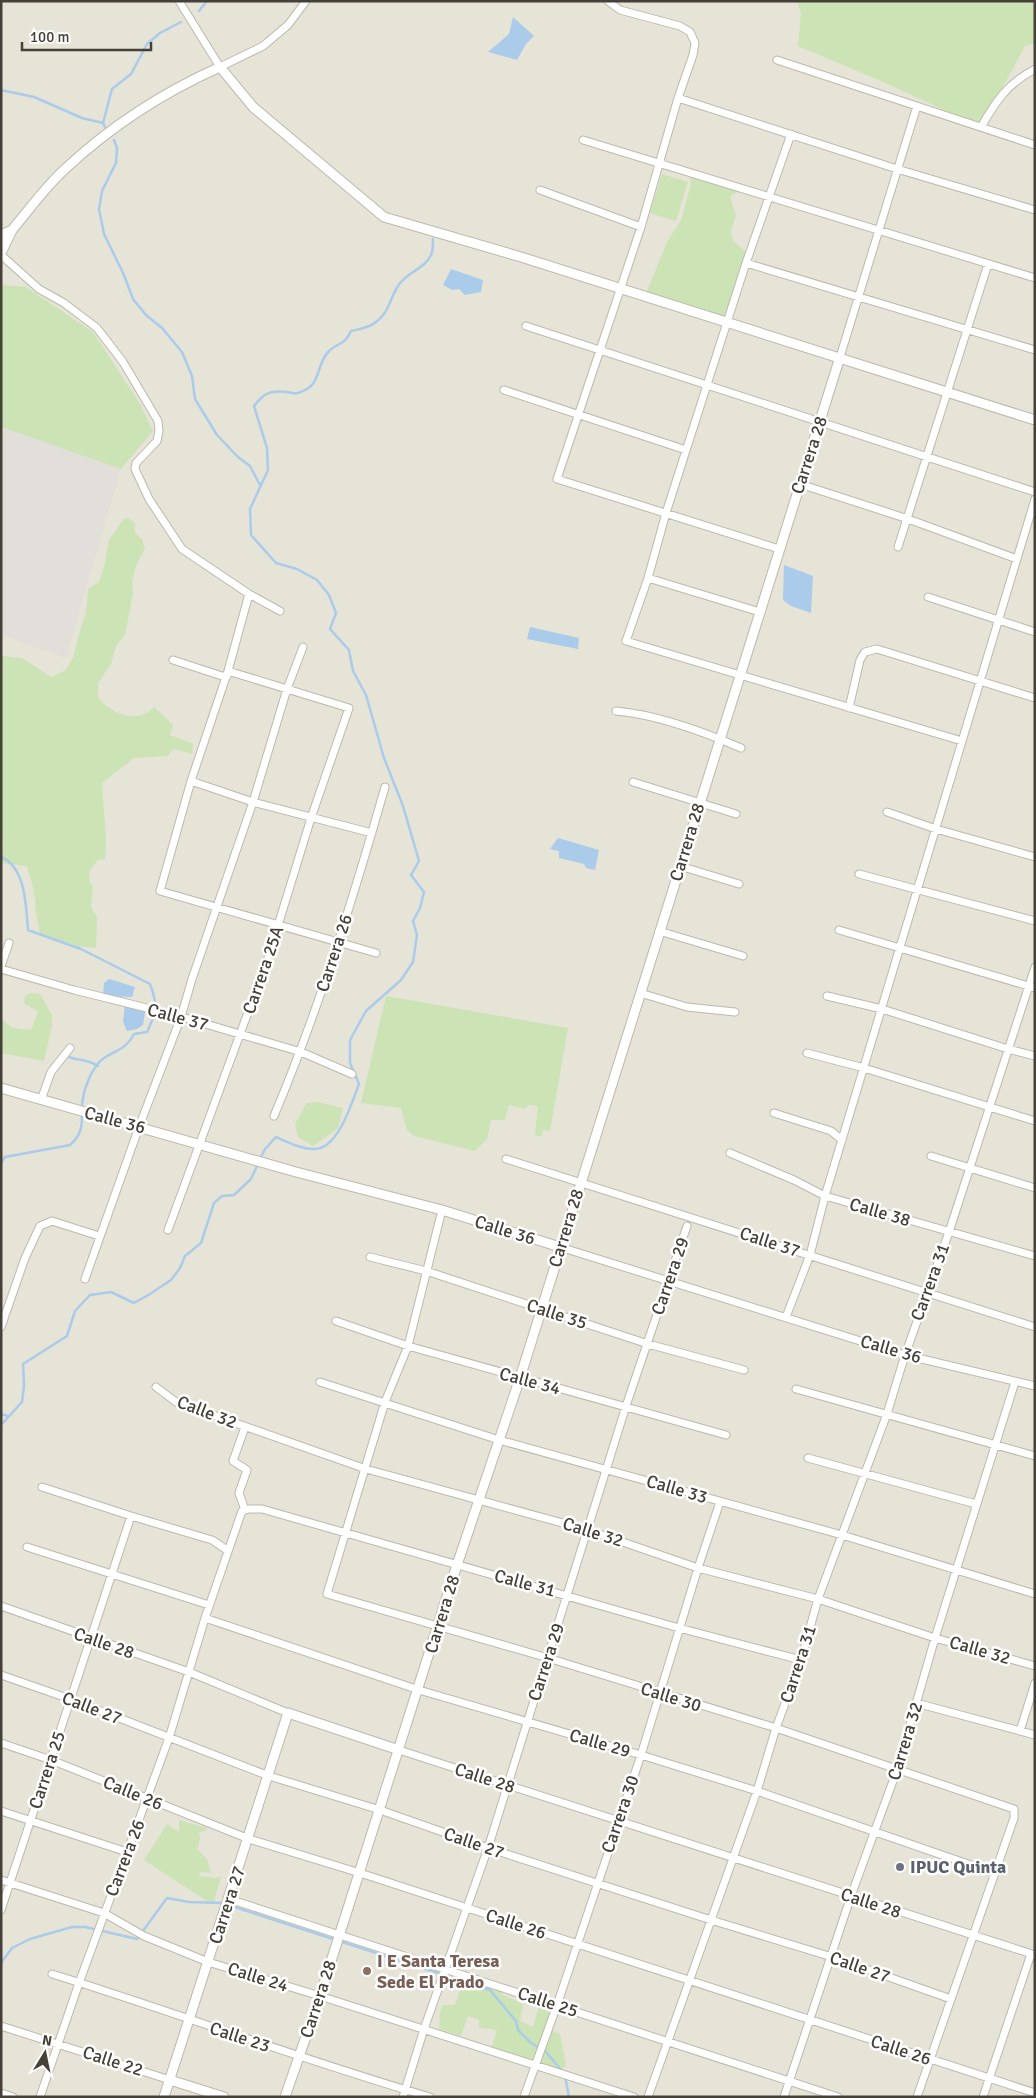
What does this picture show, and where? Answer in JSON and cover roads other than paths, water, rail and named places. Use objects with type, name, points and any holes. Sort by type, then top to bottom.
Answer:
[{"type":"street","points":[[179,1],[220,67],[252,107],[384,217],[621,289],[1035,420]]},
{"type":"street","points":[[280,611],[250,594],[182,549],[149,499],[135,469],[136,463],[157,441],[159,431],[158,420],[118,356],[97,328],[64,303],[39,290],[1,254],[12,230],[64,170],[131,116],[194,79],[263,46],[288,25],[306,1]]},
{"type":"street","points":[[608,1],[620,10],[680,26],[690,32],[695,43],[641,227],[557,479],[779,549]]},
{"type":"street","points":[[777,60],[1035,145]]},
{"type":"street","points":[[981,127],[999,96],[1035,69]]},
{"type":"street","points":[[678,98],[897,169],[1035,210]]},
{"type":"street","points":[[840,358],[916,106]]},
{"type":"street","points":[[791,134],[746,263],[666,513],[648,578],[626,641],[962,742]]},
{"type":"street","points":[[583,140],[1035,278]]},
{"type":"street","points":[[540,190],[641,227]]},
{"type":"street","points":[[1,235],[12,230]]},
{"type":"street","points":[[746,263],[1035,350]]},
{"type":"street","points":[[898,547],[988,264]]},
{"type":"street","points":[[526,326],[1035,492]]},
{"type":"street","name":"Carrera 28","points":[[285,2097],[360,1873],[478,1500],[520,1378],[840,358]]},
{"type":"street","points":[[504,390],[686,450]]},
{"type":"street","points":[[800,484],[1017,559]]},
{"type":"street","points":[[786,1317],[810,1255],[825,1196],[1035,499]]},
{"type":"street","points":[[648,578],[760,612]]},
{"type":"street","points":[[250,594],[228,673],[191,781],[160,891],[376,953]]},
{"type":"street","points":[[928,598],[1035,632]]},
{"type":"street","points":[[85,1279],[217,907],[253,802],[287,689],[303,647]]},
{"type":"street","points":[[849,708],[860,660],[865,652],[877,649],[1035,698]]},
{"type":"street","points":[[173,660],[222,676],[228,673],[287,689]]},
{"type":"street","name":"Carrera 25A","points":[[168,1230],[240,1035],[349,708],[287,689]]},
{"type":"street","points":[[616,712],[642,714],[720,738],[741,748]]},
{"type":"street","points":[[191,781],[253,802],[372,833]]},
{"type":"street","points":[[633,782],[736,814]]},
{"type":"street","name":"Carrera 26","points":[[274,1116],[301,1052],[339,941],[385,787]]},
{"type":"street","points":[[887,812],[936,829],[1035,857]]},
{"type":"street","points":[[680,866],[739,884]]},
{"type":"street","points":[[859,874],[1035,921]]},
{"type":"street","points":[[839,930],[1032,988]]},
{"type":"street","points":[[659,931],[743,956]]},
{"type":"street","points":[[1,967],[9,943]]},
{"type":"street","name":"Calle 37","points":[[1,967],[74,990],[178,1016],[301,1052],[352,1074]]},
{"type":"street","name":"Carrera 31","points":[[648,2097],[757,1791],[776,1728],[801,1660],[818,1599],[887,1414],[904,1355],[949,1232],[1008,1049],[1032,988],[1035,967]]},
{"type":"street","points":[[640,993],[687,1007],[735,1012]]},
{"type":"street","points":[[827,996],[882,1009],[1035,1056]]},
{"type":"street","points":[[41,1100],[51,1072],[70,1048]]},
{"type":"street","points":[[806,1053],[864,1068],[1035,1121]]},
{"type":"street","name":"Calle 36","points":[[1,1088],[228,1151],[296,1172],[442,1210],[904,1355],[1035,1386]]},
{"type":"street","points":[[774,1113],[831,1131],[842,1140]]},
{"type":"street","name":"Calle 38","points":[[730,1153],[794,1180],[825,1196],[1035,1256]]},
{"type":"street","points":[[931,1156],[1035,1188]]},
{"type":"street","name":"Calle 37","points":[[506,1159],[1035,1326]]},
{"type":"street","points":[[346,1533],[385,1402],[408,1346],[442,1210]]},
{"type":"street","points":[[1,1327],[25,1258],[40,1226],[52,1222],[100,1236]]},
{"type":"street","name":"Carrera 29","points":[[404,2093],[424,2029],[488,1848],[606,1468],[687,1226]]},
{"type":"street","name":"Calle 35","points":[[370,1257],[426,1271],[648,1344],[744,1370]]},
{"type":"street","name":"Calle 34","points":[[336,1321],[408,1346],[726,1435]]},
{"type":"street","name":"Calle 33","points":[[320,1382],[499,1440],[606,1468],[720,1502],[842,1535],[1035,1594]]},
{"type":"street","name":"Carrera 32","points":[[784,2097],[851,1896],[897,1770],[935,1638],[1015,1382]]},
{"type":"street","name":"Calle 32","points":[[156,1386],[176,1402],[366,1469],[588,1530],[698,1568],[818,1599],[935,1638],[1035,1666]]},
{"type":"street","points":[[796,1389],[1035,1456]]},
{"type":"street","points":[[245,1427],[233,1461],[247,1470],[239,1493],[247,1509]]},
{"type":"street","points":[[808,1458],[976,1504]]},
{"type":"street","points":[[42,1488],[212,1540],[227,1550]]},
{"type":"street","name":"Carrera 30","points":[[524,2097],[557,2005],[576,1943],[641,1754],[720,1502]]},
{"type":"street","name":"Carrera 26","points":[[40,2097],[79,1982],[169,1738],[209,1605],[238,1518],[242,1511],[247,1509]]},
{"type":"street","name":"Calle 31","points":[[247,1509],[262,1509],[679,1628],[801,1660]]},
{"type":"street","name":"Carrera 25","points":[[1,1910],[130,1516]]},
{"type":"street","name":"Calle 30","points":[[346,1533],[327,1592],[328,1595],[548,1658],[660,1694],[776,1728],[1012,1808],[1015,1811],[1015,1816],[994,1873]]},
{"type":"street","points":[[27,1547],[209,1605]]},
{"type":"street","name":"Calle 28","points":[[1,1606],[189,1672],[288,1713],[507,1786],[619,1820],[1033,1955]]},
{"type":"street","name":"Calle 29","points":[[205,1618],[418,1690],[641,1754],[757,1791],[994,1873]]},
{"type":"street","name":"Calle 27","points":[[1,1676],[70,1699],[269,1776],[380,1810],[488,1848],[711,1920],[832,1957],[951,1998]]},
{"type":"street","points":[[1020,1731],[1035,1683]]},
{"type":"street","points":[[916,1703],[1035,1735]]},
{"type":"street","name":"Carrera 27","points":[[164,2097],[288,1713]]},
{"type":"street","name":"Calle 26","points":[[1,1743],[51,1760],[249,1838],[1035,2093]]},
{"type":"street","points":[[1,1811],[127,1852]]},
{"type":"street","points":[[918,2097],[994,1873]]},
{"type":"street","name":"Calle 24","points":[[1,1880],[104,1913],[144,1936],[208,1962],[634,2097]]},
{"type":"street","name":"Calle 25","points":[[229,1899],[838,2097]]},
{"type":"street","points":[[983,2097],[988,2078],[1033,1955]]},
{"type":"street","name":"Calle 23","points":[[52,1974],[156,2007],[404,2093],[430,2097]]},
{"type":"street","name":"Calle 22","points":[[1,2026],[224,2097]]},
{"type":"street","points":[[1,2093],[13,2097]]},
{"type":"water","points":[[513,17],[534,36],[526,44],[517,60],[488,52],[509,34]]},
{"type":"water","points":[[451,269],[483,280],[481,292],[465,295],[459,289],[452,290],[443,285]]},
{"type":"water","points":[[784,565],[813,576],[811,613],[791,606],[783,600]]},
{"type":"water","points":[[530,627],[579,638],[578,649],[527,639]]},
{"type":"water","points":[[558,838],[599,850],[595,870],[586,868],[584,864],[559,858],[559,851],[550,849]]},
{"type":"water","points":[[109,979],[135,987],[132,997],[103,996],[104,983]]},
{"type":"water","points":[[125,1005],[145,1012],[143,1025],[137,1029],[127,1031],[123,1022]]},
{"type":"waterway","points":[[199,11],[207,1]]},
{"type":"waterway","points":[[105,127],[103,123],[112,89],[131,74],[147,44],[160,33],[181,22]]},
{"type":"waterway","points":[[1,90],[34,97],[82,118],[103,123]]},
{"type":"waterway","points":[[114,140],[117,148],[116,163],[102,191],[99,209],[104,234],[124,275],[133,299],[146,315],[162,328],[182,352],[192,376],[195,399],[217,435],[238,457],[250,466],[260,485]]},
{"type":"waterway","points":[[260,1159],[265,1149],[276,1137],[299,1147],[314,1149],[323,1147],[337,1134],[348,1113],[359,1084],[350,1063],[350,1040],[366,1011],[401,980],[413,962],[417,935],[413,921],[420,908],[424,892],[411,875],[419,861],[403,806],[384,758],[366,695],[353,671],[349,650],[330,629],[336,613],[329,595],[317,580],[297,569],[276,563],[251,535],[250,509],[268,470],[267,448],[254,406],[268,393],[281,391],[297,393],[306,390],[312,385],[321,363],[329,351],[344,341],[351,331],[370,326],[384,314],[401,281],[428,260],[432,252],[433,239]]},
{"type":"waterway","points":[[1,857],[9,862],[20,878],[25,899],[28,930],[81,949],[150,984],[153,991],[155,1008],[153,1019],[147,1032],[134,1034],[124,1046],[99,1062],[88,1081],[82,1108]]},
{"type":"waterway","points":[[66,1056],[98,1066]]},
{"type":"waterway","points":[[1,1163],[5,1157],[70,1145],[77,1138],[80,1131],[82,1114]]},
{"type":"waterway","points":[[1,1425],[22,1402],[24,1385],[23,1364],[67,1336],[75,1311],[90,1295],[111,1292],[134,1303],[171,1280],[180,1268],[185,1256],[201,1243],[214,1203],[222,1196],[234,1195],[251,1179],[258,1164]]},
{"type":"waterway","points":[[1,1414],[8,1416]]},
{"type":"waterway","points":[[1,1963],[12,1948],[30,1939],[72,1927],[85,1927],[137,1939],[167,1898],[189,1902],[222,1903],[490,1990],[516,2021],[518,2030],[531,2043],[545,2051],[562,2071]]},
{"type":"waterway","points":[[565,2076],[569,2097]]},
{"type":"place","name":"IPUC Quinta","points":[[900,1867]]},
{"type":"place","name":"I E Santa Teresa Sede El Prado","points":[[367,1971]]}]
